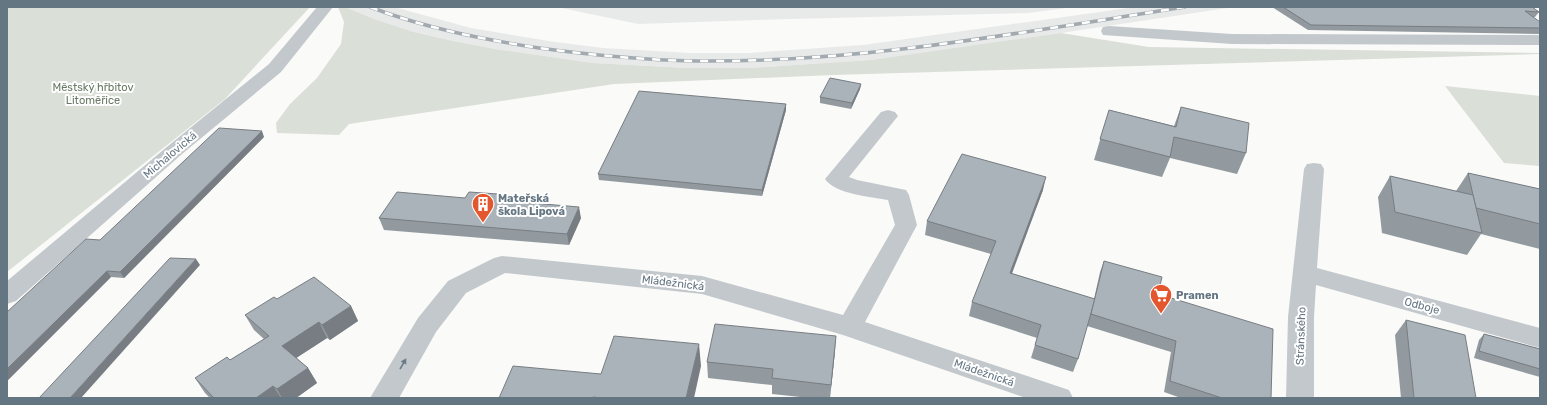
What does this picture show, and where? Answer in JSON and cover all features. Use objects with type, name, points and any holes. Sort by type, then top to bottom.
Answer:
[{"type":"street","name":"Michalovická","points":[[7,295],[175,150],[275,68],[325,7]]},
{"type":"street","points":[[1109,31],[1232,39],[1540,40]]},
{"type":"street","points":[[849,327],[906,225],[898,195],[851,186],[836,179],[888,116]]},
{"type":"street","name":"Stránského","points":[[1300,398],[1301,317],[1314,169]]},
{"type":"street","name":"Mládežnická","points":[[384,398],[427,325],[458,287],[502,264],[702,285],[849,327],[1059,398]]},
{"type":"street","name":"Odboje","points":[[1305,274],[1540,338]]},
{"type":"shaded area","points":[[345,7],[394,7],[471,28],[555,42],[603,48],[691,53],[748,53],[863,45],[1135,7],[1234,7],[962,48],[871,60],[750,68],[687,68],[593,63],[495,49],[414,32],[377,20]]},
{"type":"shaded area","points":[[557,7],[1074,7],[1028,13],[638,24]]},
{"type":"green space","name":"Městský hřbitov Litoměřice","points":[[7,7],[310,7],[225,99],[7,272]]},
{"type":"green space","points":[[338,7],[345,7],[377,20],[414,32],[495,49],[593,63],[687,68],[750,68],[871,60],[1061,33],[1149,47],[1540,54],[833,75],[614,84],[349,124],[339,135],[277,133],[276,123],[290,104],[317,78],[341,44],[344,22]]},
{"type":"green space","points":[[1445,86],[1540,96],[1540,166],[1504,163]]},
{"type":"building","points":[[1283,7],[1532,7],[1539,12],[1525,11],[1540,22],[1540,28],[1311,25]]},
{"type":"building","points":[[830,78],[861,84],[852,103],[820,97]]},
{"type":"building","points":[[639,91],[786,104],[762,190],[598,174]]},
{"type":"building","points":[[1181,107],[1249,123],[1246,153],[1174,137],[1170,157],[1100,139],[1109,110],[1176,127]]},
{"type":"building","points":[[219,128],[262,131],[120,272],[107,271],[7,369],[7,312],[86,239],[100,240]]},
{"type":"building","points":[[962,154],[1046,177],[1010,273],[1095,299],[1078,359],[1035,345],[1041,325],[972,302],[996,241],[927,221]]},
{"type":"building","points":[[1468,173],[1540,189],[1540,224],[1476,208]]},
{"type":"building","points":[[1390,176],[1473,195],[1482,233],[1395,212]]},
{"type":"building","points":[[397,192],[465,198],[469,192],[512,195],[509,201],[579,207],[567,234],[379,218]]},
{"type":"building","points":[[170,258],[196,259],[70,398],[39,398]]},
{"type":"building","points":[[1104,261],[1162,277],[1158,294],[1273,329],[1271,398],[1222,398],[1170,381],[1176,341],[1091,314]]},
{"type":"building","points":[[314,277],[351,306],[322,325],[319,322],[282,346],[308,368],[277,389],[273,386],[256,398],[214,398],[195,378],[227,357],[230,360],[269,336],[245,315],[274,297],[277,299]]},
{"type":"building","points":[[1406,320],[1465,335],[1476,398],[1414,398]]},
{"type":"building","points":[[715,324],[836,336],[831,385],[772,378],[773,369],[707,362]]},
{"type":"building","points":[[1484,334],[1540,349],[1540,369],[1479,351]]},
{"type":"building","points":[[614,336],[699,344],[686,398],[499,398],[513,366],[601,374]]},
{"type":"railway","points":[[370,7],[432,27],[517,45],[617,57],[695,61],[818,57],[880,51],[1002,36],[1185,7]]},
{"type":"place","name":"Mateřská škola Lipová","points":[[483,224]]},
{"type":"place","name":"Pramen","points":[[1161,314]]}]
